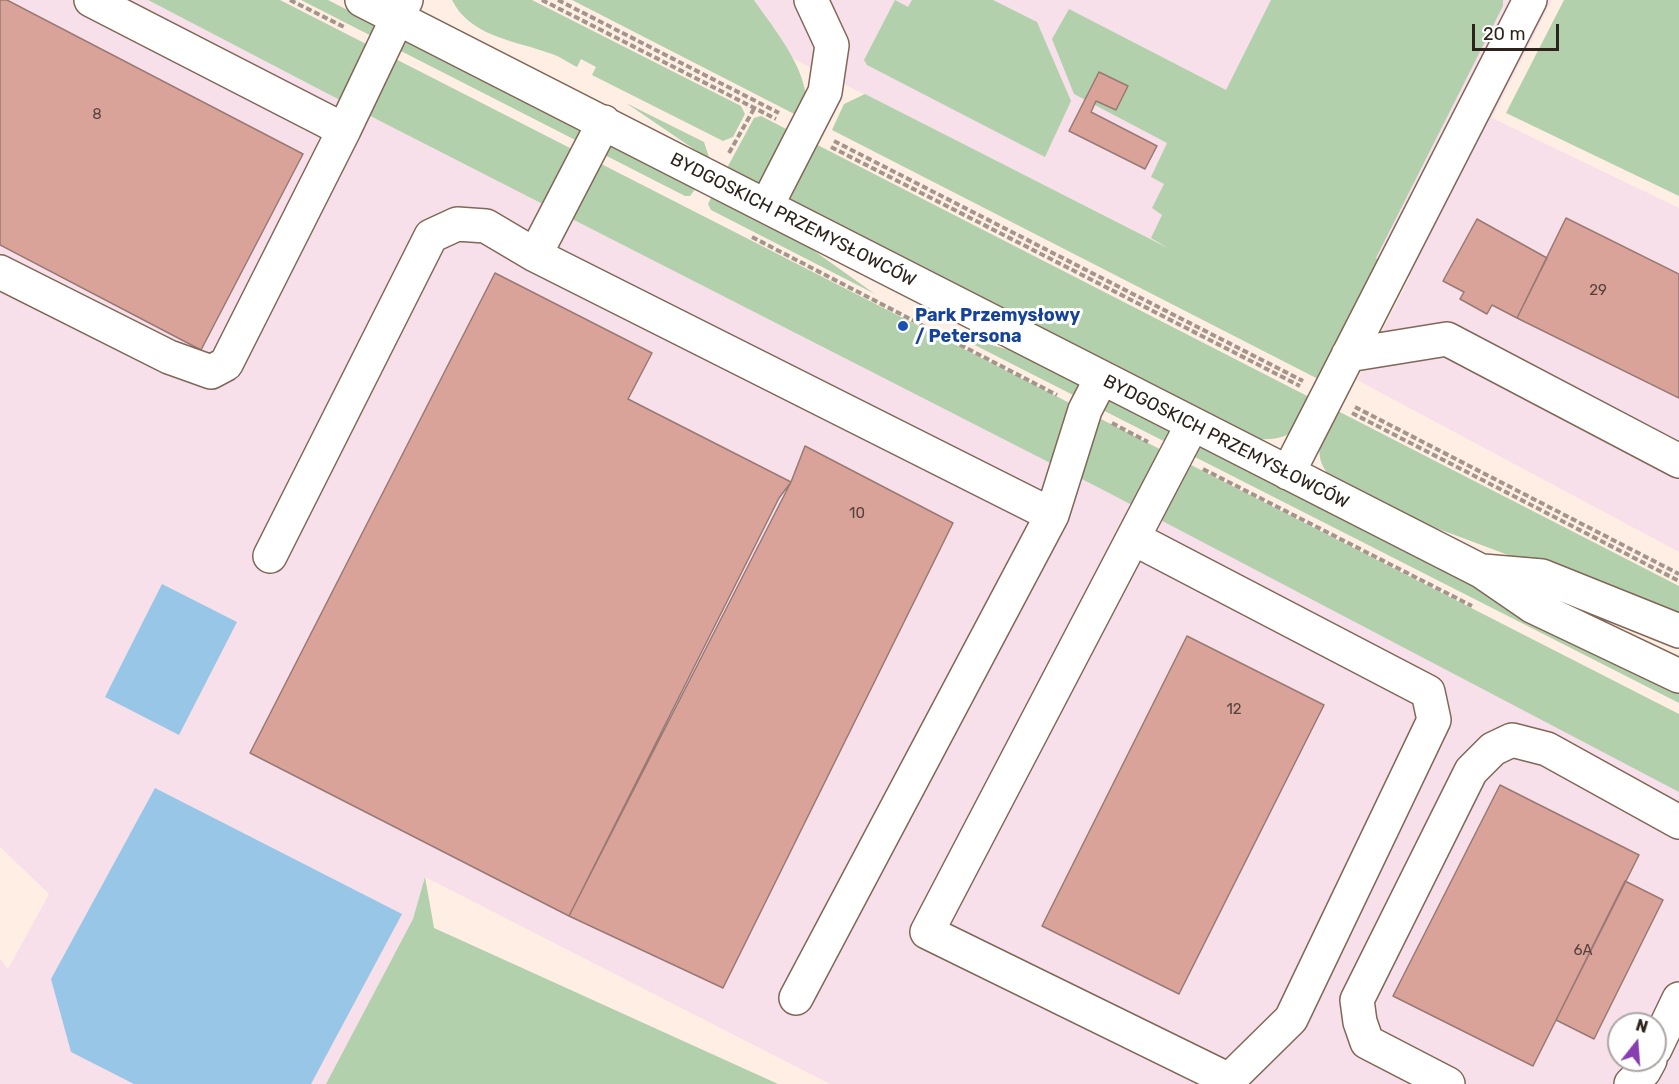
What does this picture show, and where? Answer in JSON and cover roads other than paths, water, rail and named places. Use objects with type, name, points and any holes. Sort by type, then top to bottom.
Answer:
[{"type":"street","points":[[90,0],[344,130]]},
{"type":"street","name":"BYDGOSKICH PRZEMYSŁOWCÓW","points":[[362,0],[402,9],[604,122],[1101,379],[1481,571],[1532,606],[1679,676]]},
{"type":"street","points":[[767,206],[825,92],[832,45],[811,0]]},
{"type":"street","points":[[1288,473],[1530,0]]},
{"type":"street","points":[[0,272],[169,357],[211,372],[226,364],[402,9]]},
{"type":"street","points":[[535,255],[604,122]]},
{"type":"street","points":[[270,556],[432,236],[457,224],[486,226],[535,255],[1052,515]]},
{"type":"street","points":[[1348,355],[1447,339],[1679,461]]},
{"type":"street","points":[[796,998],[1052,515],[1085,410],[1101,379]]},
{"type":"street","points":[[1133,538],[1428,692],[1434,720],[1291,1019],[1229,1080],[927,932],[1192,424]]},
{"type":"street","name":"BYDGOSKICH PRZEMYSŁOWCÓW","points":[[1481,571],[1542,576],[1679,632]]},
{"type":"street","points":[[1448,1084],[1367,1042],[1360,1022],[1357,1000],[1471,771],[1493,748],[1512,740],[1521,742],[1547,749],[1679,822]]},
{"type":"street","points":[[1667,1024],[1679,999]]},
{"type":"street","points":[[1631,1084],[1643,1072]]},
{"type":"water","points":[[162,584],[237,622],[179,735],[105,697]]},
{"type":"water","points":[[155,788],[402,914],[311,1084],[134,1084],[71,1052],[51,979]]},
{"type":"place","name":"Park Przemysłowy / Petersona","points":[[903,326]]}]
